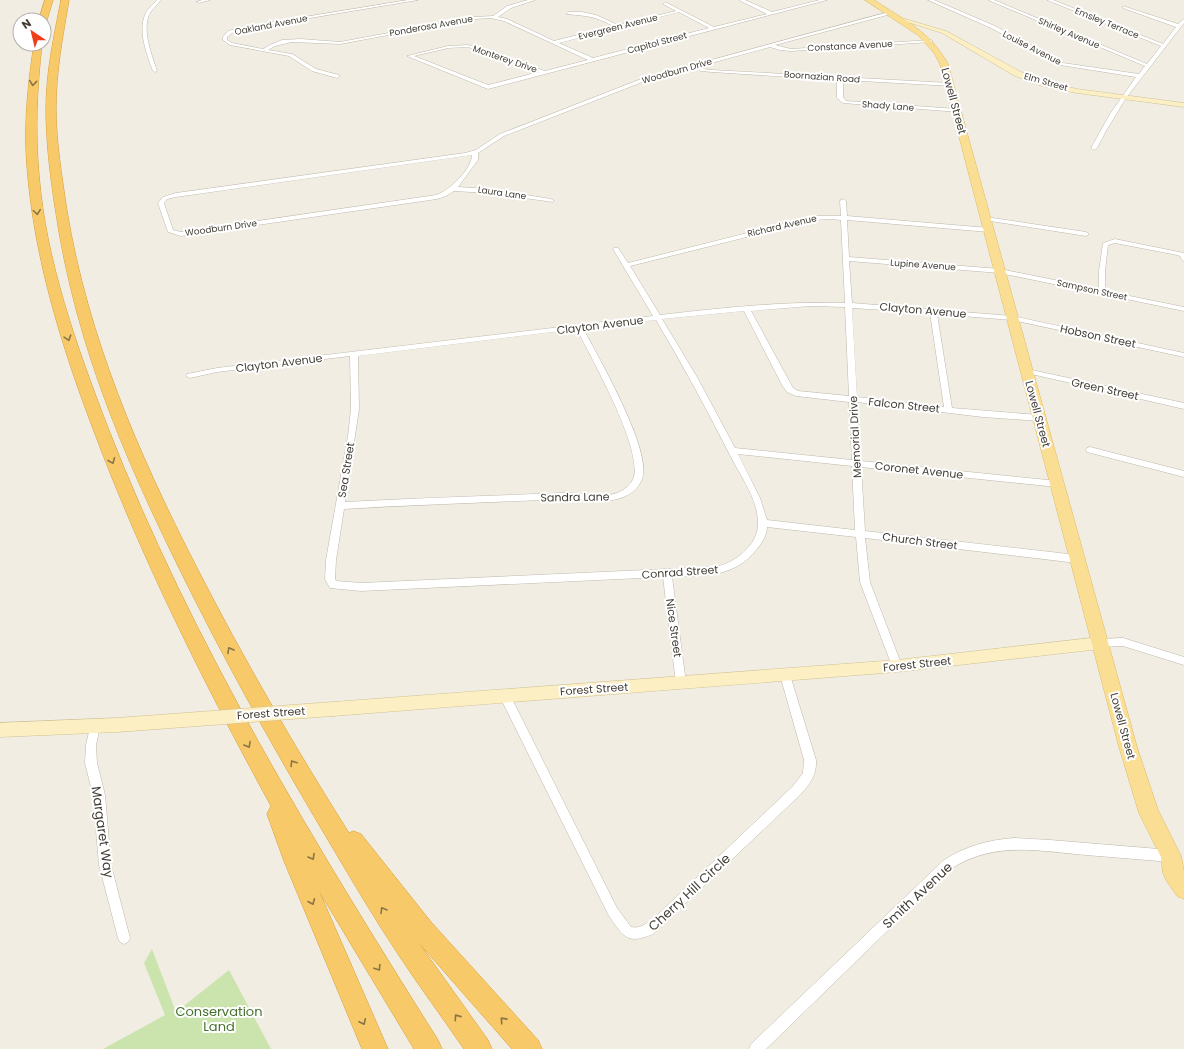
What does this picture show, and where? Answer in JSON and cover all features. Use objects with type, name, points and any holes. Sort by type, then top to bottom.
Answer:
[{"type":"highway","points":[[45,12],[49,0]]},
{"type":"highway","points":[[66,0],[54,68],[51,109],[54,154],[70,262],[92,341],[142,471],[172,537],[217,628],[286,751],[397,932],[479,1049]]},
{"type":"highway","points":[[37,52],[31,107],[31,166],[42,241],[56,300],[100,431],[137,521],[161,574],[213,678],[265,774],[359,937],[429,1049]]},
{"type":"highway","points":[[265,774],[295,861],[375,1049]]},
{"type":"highway","points":[[305,782],[423,930],[528,1049]]},
{"type":"main road","name":"Lowell Street","points":[[869,0],[931,41],[942,59],[1139,786],[1154,826],[1178,860],[1173,873],[1184,889]]},
{"type":"street","points":[[155,71],[144,22],[148,13],[158,0]]},
{"type":"street","points":[[199,2],[208,0]]},
{"type":"street","name":"Oakland Avenue","points":[[337,76],[314,70],[290,55],[232,45],[226,42],[225,39],[230,32],[243,28],[416,0]]},
{"type":"street","points":[[495,17],[509,6],[533,0]]},
{"type":"street","points":[[741,0],[772,14]]},
{"type":"street","name":"Capitol Street","points":[[488,87],[825,0]]},
{"type":"street","name":"Louise Avenue","points":[[930,0],[992,26],[1062,64],[1141,76]]},
{"type":"street","name":"Shirley Avenue","points":[[990,0],[1148,66]]},
{"type":"street","name":"Emsley Terrace","points":[[1049,0],[1164,46]]},
{"type":"street","points":[[665,3],[714,29]]},
{"type":"street","points":[[1125,6],[1179,26]]},
{"type":"street","name":"Evergreen Avenue","points":[[555,42],[680,11]]},
{"type":"street","points":[[568,13],[597,15],[618,26]]},
{"type":"street","name":"Woodburn Drive","points":[[474,152],[475,160],[453,189],[446,194],[437,197],[181,234],[170,231],[161,203],[165,198],[176,195],[444,159],[474,152],[502,135],[633,83],[770,45],[893,15]]},
{"type":"street","name":"Elm Street","points":[[893,15],[944,32],[1010,69],[1036,81],[1077,91],[1184,105]]},
{"type":"street","name":"Ponderosa Avenue","points":[[264,50],[275,43],[284,40],[335,43],[475,18],[495,17],[509,21],[593,60]]},
{"type":"street","points":[[1094,148],[1103,128],[1184,20]]},
{"type":"street","name":"Constance Avenue","points":[[770,45],[780,49],[791,50],[931,41]]},
{"type":"street","name":"Monterey Drive","points":[[488,87],[409,56],[444,48],[468,46],[543,72]]},
{"type":"street","name":"Boornazian Road","points":[[694,65],[707,70],[950,85]]},
{"type":"street","name":"Shady Lane","points":[[840,78],[840,98],[846,102],[957,111]]},
{"type":"street","name":"Laura Lane","points":[[453,189],[488,191],[551,201]]},
{"type":"street","name":"Memorial Drive","points":[[843,201],[860,534],[865,582],[897,666]]},
{"type":"street","name":"Richard Avenue","points":[[626,264],[806,219],[822,217],[988,225],[1086,234]]},
{"type":"street","points":[[1102,292],[1102,271],[1105,244],[1111,242],[1179,253],[1183,255],[1184,258]]},
{"type":"street","points":[[616,249],[701,389],[757,502],[763,523]]},
{"type":"street","name":"Lupine Avenue","points":[[846,259],[1000,271]]},
{"type":"street","name":"Sampson Street","points":[[1000,271],[1184,309]]},
{"type":"street","name":"Clayton Avenue","points":[[190,376],[217,370],[746,308],[811,304],[848,304],[1012,318]]},
{"type":"street","name":"Falcon Street","points":[[746,308],[790,390],[807,395],[1039,418]]},
{"type":"street","points":[[933,311],[948,409]]},
{"type":"street","name":"Hobson Street","points":[[1012,318],[1184,355]]},
{"type":"street","name":"Sandra Lane","points":[[340,506],[474,499],[573,496],[605,498],[620,495],[630,488],[637,479],[639,473],[640,468],[637,455],[620,408],[579,327]]},
{"type":"street","name":"Sea Street","points":[[333,585],[330,579],[331,566],[355,409],[354,354]]},
{"type":"street","name":"Green Street","points":[[1027,371],[1184,406]]},
{"type":"street","points":[[1090,450],[1184,474]]},
{"type":"street","name":"Coronet Avenue","points":[[732,452],[1057,484]]},
{"type":"street","name":"Church Street","points":[[763,523],[1077,559]]},
{"type":"street","name":"Conrad Street","points":[[333,585],[361,587],[715,571],[726,568],[739,561],[753,547],[762,535],[763,523]]},
{"type":"street","name":"Nice Street","points":[[667,573],[681,683]]},
{"type":"street","name":"Forest Street","points":[[0,730],[117,725],[785,675],[897,666],[1100,643],[1123,642],[1184,661]]},
{"type":"street","name":"Cherry Hill Circle","points":[[505,696],[613,912],[627,931],[634,934],[649,930],[656,924],[797,790],[808,777],[810,760],[785,675]]},
{"type":"street","name":"Margaret Way","points":[[95,726],[90,745],[90,763],[99,795],[105,865],[124,938]]},
{"type":"street","name":"Smith Avenue","points":[[756,1049],[948,864],[967,853],[989,847],[1027,845],[1178,860]]},
{"type":"green space","name":"Conservation Land","points":[[152,949],[176,1012],[229,970],[271,1049],[103,1049],[165,1015],[144,963]]}]
